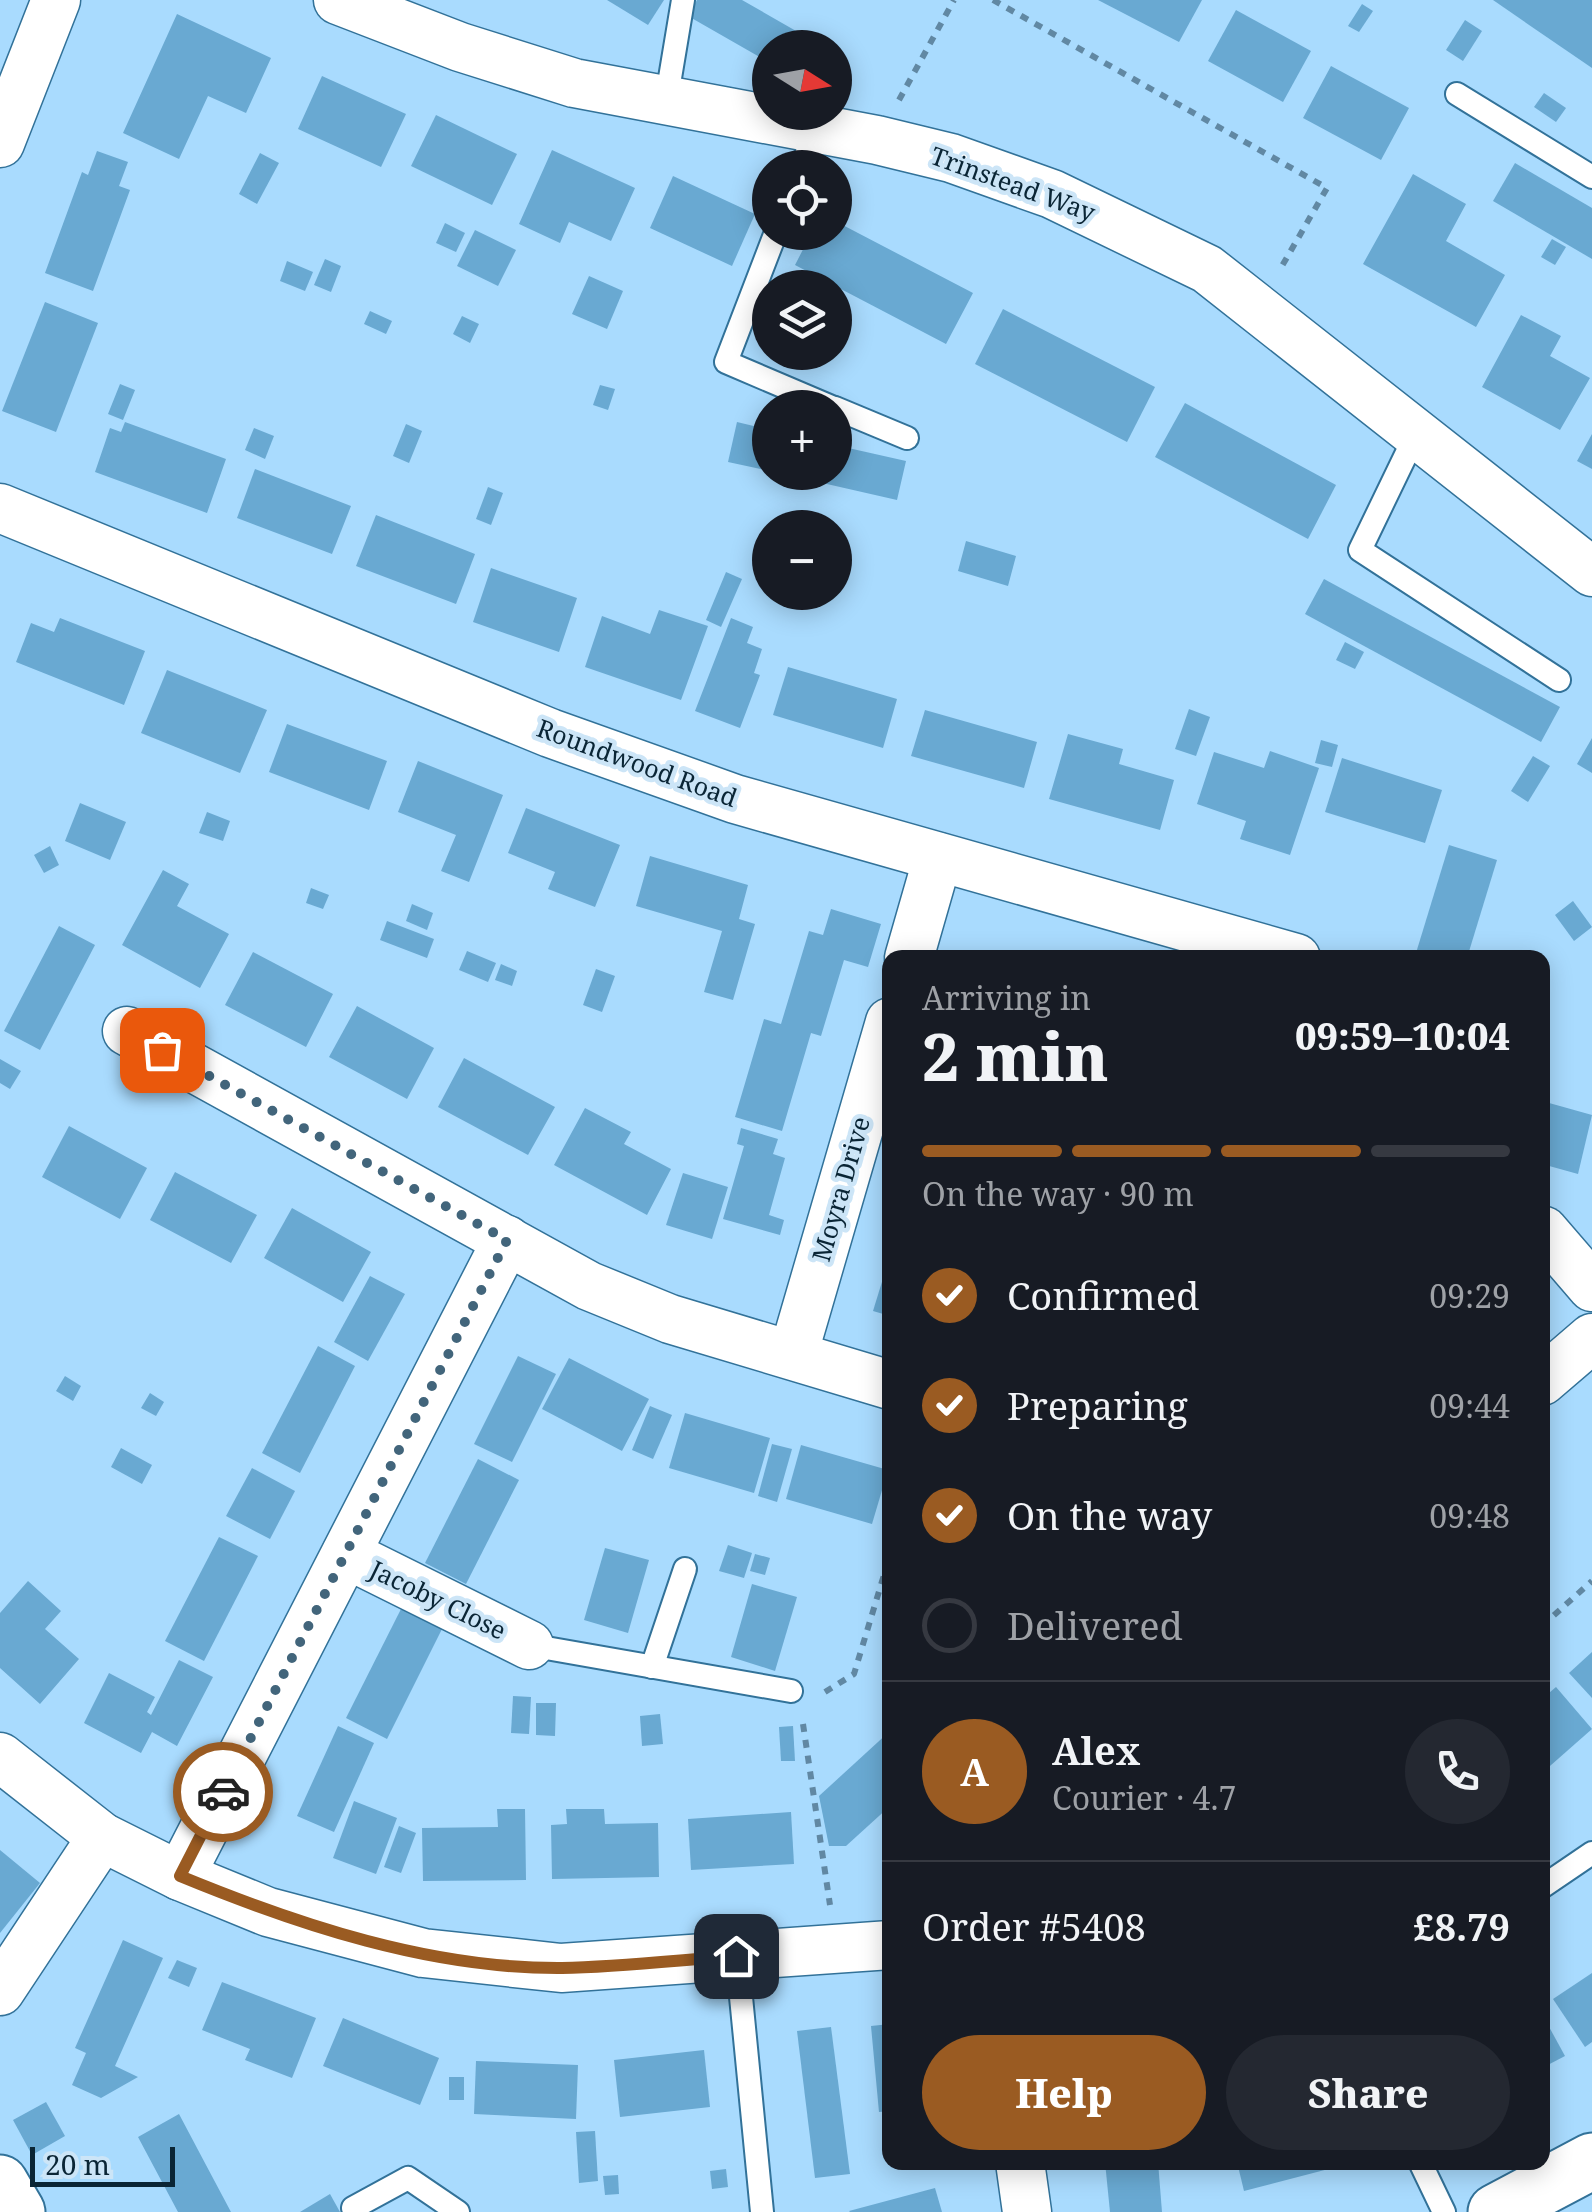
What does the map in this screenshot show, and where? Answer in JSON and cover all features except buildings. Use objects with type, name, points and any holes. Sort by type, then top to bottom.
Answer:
[{"type":"street","points":[[0,144],[56,0]]},
{"type":"street","name":"Trinstead Way","points":[[361,4],[574,83],[666,102],[808,148],[877,140],[952,158],[1052,194],[1190,260],[1258,306],[1592,572]]},
{"type":"street","name":"Roundwood Road","points":[[0,508],[550,733],[735,799],[1268,950]]},
{"type":"street","points":[[911,950],[938,856]]},
{"type":"street","points":[[127,1031],[589,1286],[670,1319],[882,1383]]},
{"type":"street","name":"Moyra Drive","points":[[792,1356],[882,1049]]},
{"type":"street","points":[[1550,1238],[1592,1287]]},
{"type":"street","points":[[180,1876],[507,1240]]},
{"type":"street","points":[[1550,1374],[1592,1338]]},
{"type":"street","name":"Jacoby Close","points":[[346,1554],[529,1645]]},
{"type":"street","points":[[0,1757],[102,1836],[180,1876],[268,1912],[423,1953],[494,1964],[561,1968],[882,1946]]},
{"type":"street","points":[[4,2004],[102,1836]]},
{"type":"street","points":[[1496,2212],[1592,2161]]},
{"type":"street","points":[[1021,2170],[1026,2212]]},
{"type":"street","points":[[0,2183],[17,2212]]},
{"type":"lane","points":[[666,102],[682,0]]},
{"type":"lane","points":[[1457,94],[1588,167]]},
{"type":"lane","points":[[769,250],[726,362],[792,390]]},
{"type":"lane","points":[[852,415],[907,438]]},
{"type":"lane","points":[[1417,432],[1360,550],[1558,680]]},
{"type":"lane","points":[[652,1666],[684,1569]]},
{"type":"lane","points":[[529,1645],[790,1691]]},
{"type":"lane","points":[[1550,1882],[1592,1853]]},
{"type":"lane","points":[[736,1956],[762,2212]]},
{"type":"lane","points":[[1424,2170],[1444,2212]]},
{"type":"lane","points":[[353,2208],[408,2178],[458,2212]]},
{"type":"path","points":[[877,140],[954,0]]},
{"type":"path","points":[[993,0],[1327,188],[1258,306]]},
{"type":"path","points":[[823,1693],[854,1674],[882,1581]]},
{"type":"path","points":[[1550,1619],[1592,1581]]},
{"type":"path","points":[[802,1719],[836,1949]]},
{"type":"way so far","points":[[162,1050],[507,1240],[223,1792]]},
{"type":"route","points":[[223,1792],[180,1876],[268,1912],[423,1953],[494,1964],[561,1968],[736,1956]]}]
